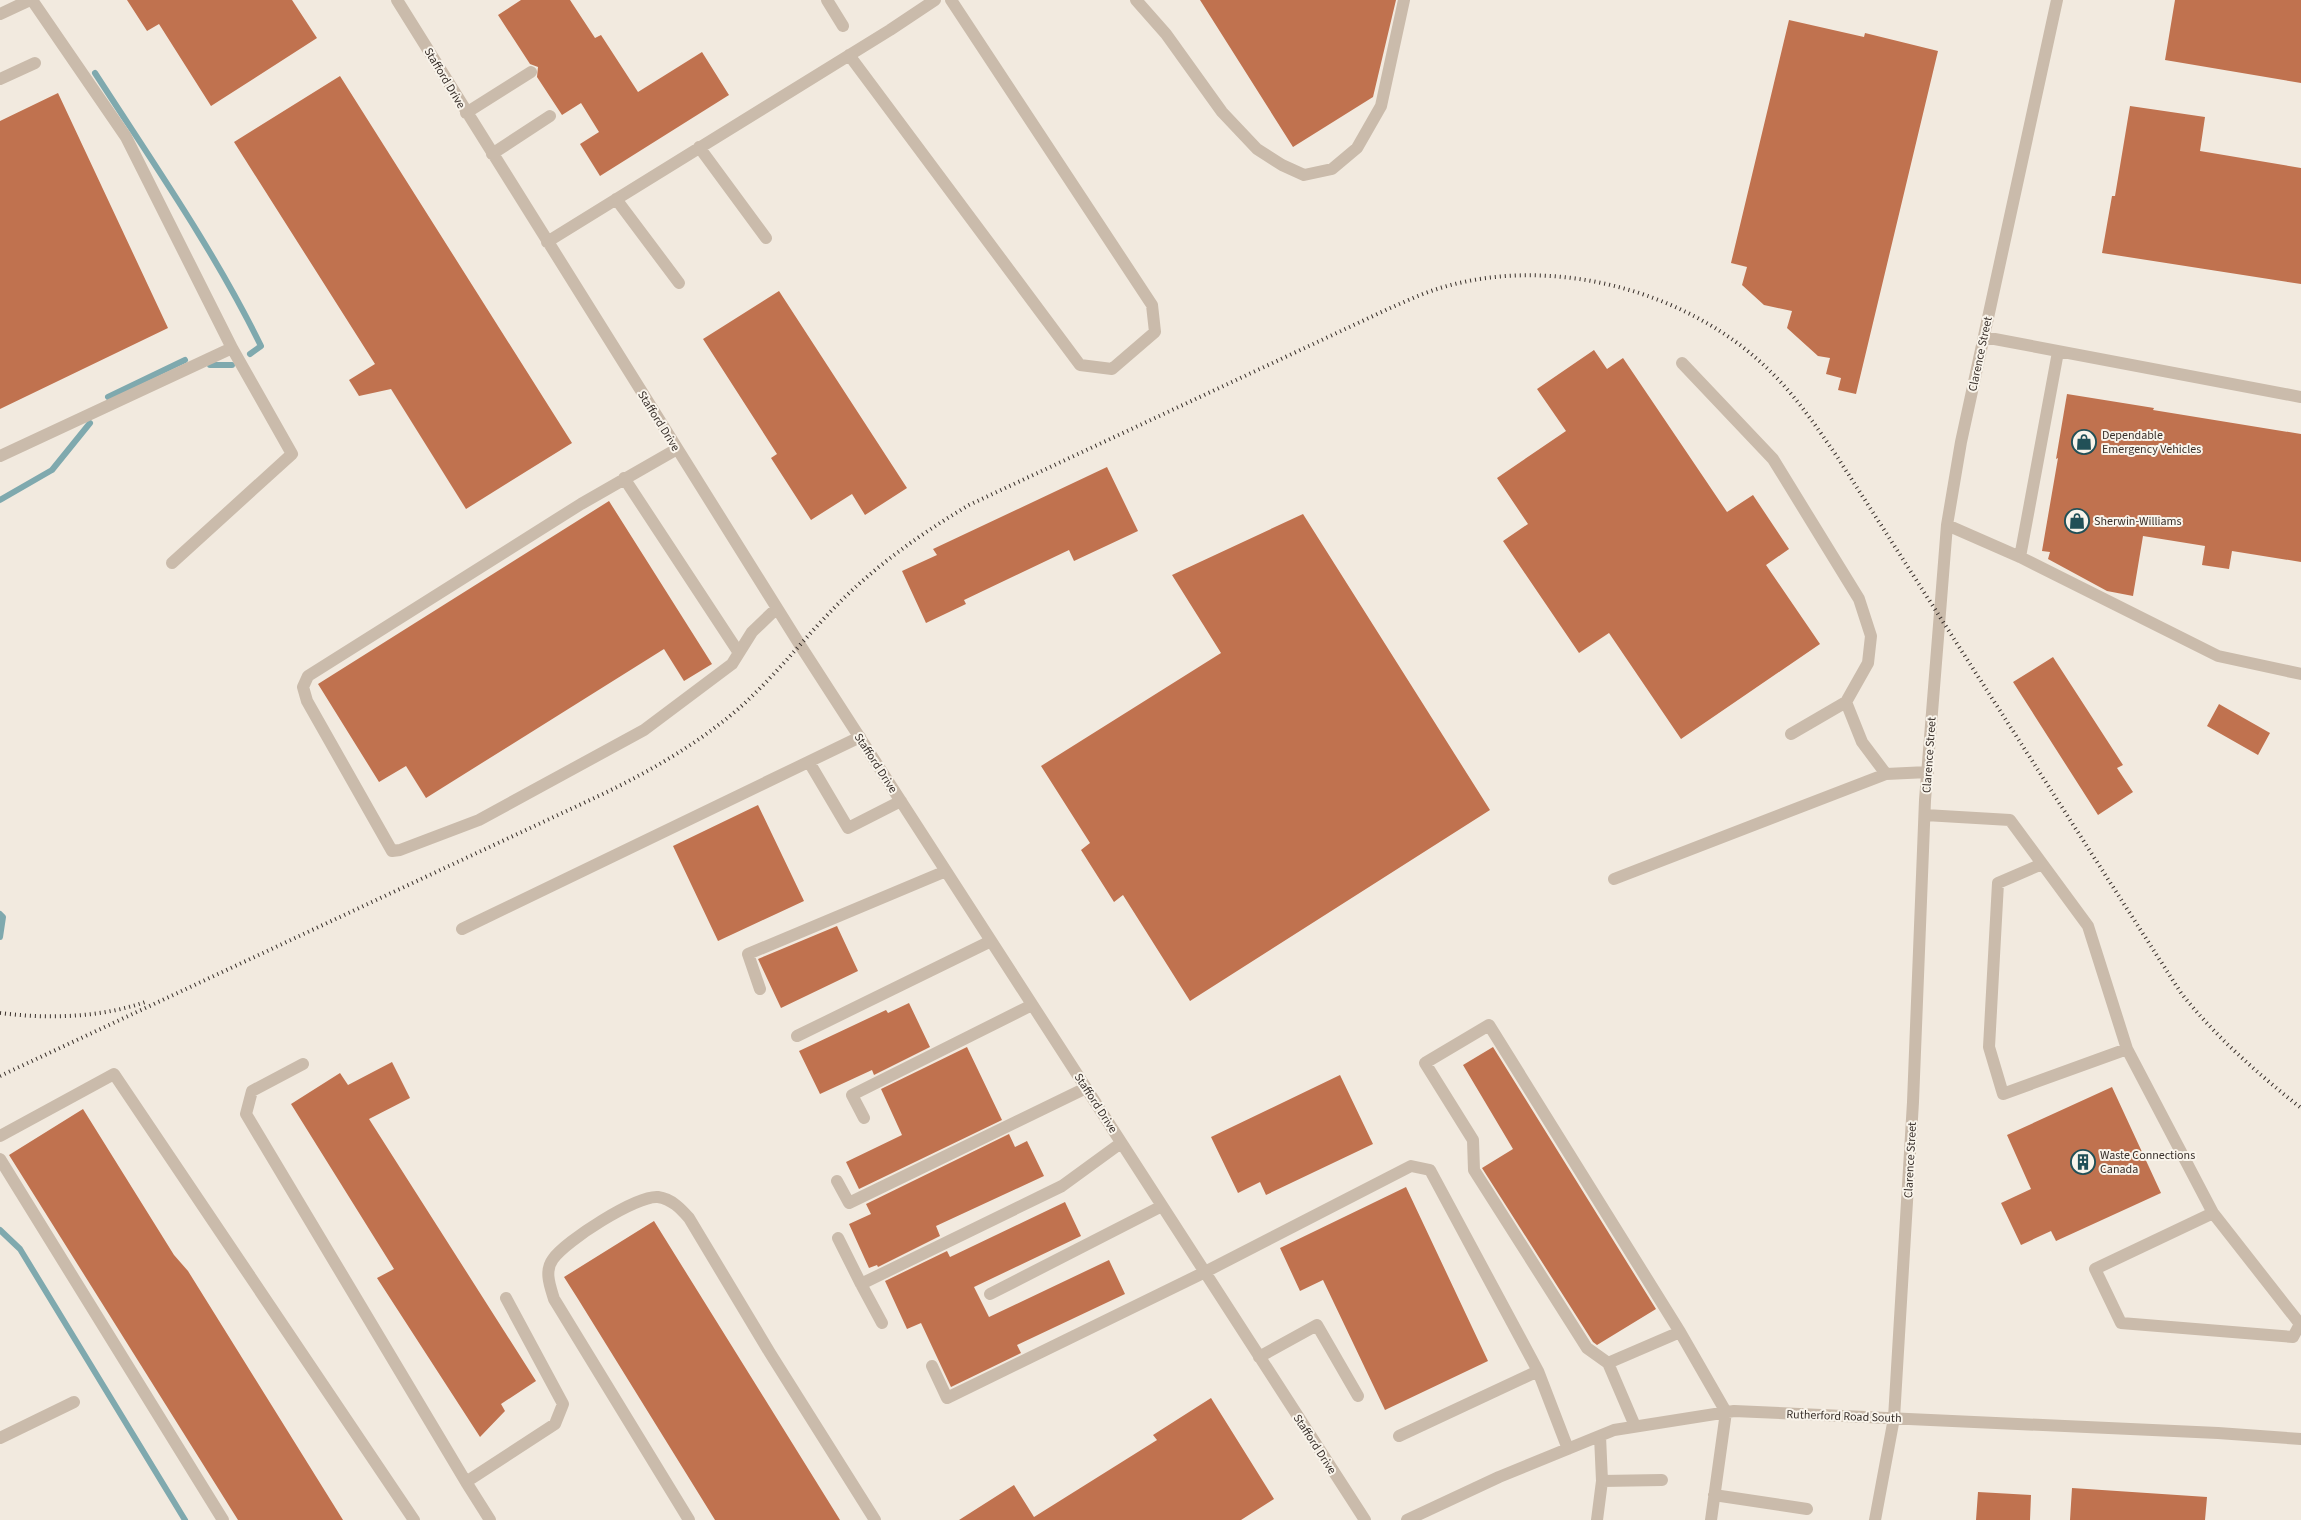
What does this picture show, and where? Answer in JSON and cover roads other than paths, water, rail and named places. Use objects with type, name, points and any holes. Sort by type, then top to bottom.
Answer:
[{"type":"street","points":[[0,14],[31,0],[126,137],[232,348],[292,454],[172,563]]},
{"type":"street","points":[[827,0],[843,26]]},
{"type":"street","points":[[547,242],[935,0]]},
{"type":"street","points":[[849,55],[1080,365],[1112,369],[1155,332],[1152,305],[951,0]]},
{"type":"street","points":[[1136,0],[1166,34],[1222,112],[1257,149],[1282,165],[1304,175],[1332,169],[1357,148],[1380,106],[1404,0]]},
{"type":"street","name":"Clarence Street","points":[[1876,1520],[1894,1418],[1913,1102],[1924,814],[1947,525],[1961,442],[2058,0]]},
{"type":"street","name":"Stafford Drive","points":[[403,2],[466,113],[777,608],[1365,1520]]},
{"type":"street","points":[[0,79],[35,63]]},
{"type":"street","points":[[466,113],[531,72]]},
{"type":"street","points":[[492,154],[550,116]]},
{"type":"street","points":[[699,147],[766,238]]},
{"type":"street","points":[[616,200],[679,283]]},
{"type":"street","points":[[1984,338],[2301,397]]},
{"type":"street","points":[[0,456],[232,348]]},
{"type":"street","points":[[2020,557],[2058,352]]},
{"type":"street","points":[[1682,363],[1772,459],[1859,599],[1870,636],[1868,663],[1846,702],[1791,734]]},
{"type":"street","points":[[677,449],[624,478],[308,676],[303,687],[307,702],[392,850],[400,850],[479,820],[644,730],[732,664],[752,632],[777,608]]},
{"type":"street","points":[[624,478],[739,653]]},
{"type":"street","points":[[1947,525],[2020,557],[2218,656],[2301,674]]},
{"type":"street","points":[[1846,702],[1862,742],[1886,774]]},
{"type":"street","points":[[462,929],[860,737]]},
{"type":"street","points":[[809,762],[848,828],[901,801]]},
{"type":"street","points":[[1614,879],[1886,774],[1928,772]]},
{"type":"street","points":[[1924,814],[2010,820],[2088,926],[2127,1049],[2213,1213],[2300,1324],[2293,1337],[2120,1323],[2095,1270],[2213,1213]]},
{"type":"street","points":[[2042,864],[1998,883],[1989,1047],[2003,1094],[2127,1049]]},
{"type":"street","points":[[760,989],[748,954],[946,870]]},
{"type":"street","points":[[797,1036],[991,941]]},
{"type":"street","points":[[864,1118],[852,1095],[1032,1005]]},
{"type":"street","points":[[1635,1426],[1608,1363],[1587,1348],[1474,1170],[1472,1140],[1425,1063],[1489,1026],[1680,1332],[1726,1412],[1711,1520]]},
{"type":"street","points":[[303,1064],[252,1091],[246,1114],[490,1520]]},
{"type":"street","points":[[0,1136],[114,1074],[414,1520]]},
{"type":"street","points":[[837,1181],[849,1203],[1086,1088]]},
{"type":"street","points":[[861,1284],[1062,1186],[1121,1143]]},
{"type":"street","points":[[0,1159],[223,1520]]},
{"type":"street","points":[[932,1366],[946,1398],[1205,1272],[1411,1166],[1430,1170],[1538,1371],[1568,1449]]},
{"type":"street","points":[[689,1520],[554,1299],[548,1276],[553,1259],[589,1229],[641,1199],[657,1197],[669,1200],[689,1218],[874,1520]]},
{"type":"street","points":[[990,1294],[1162,1206]]},
{"type":"street","points":[[838,1238],[882,1323]]},
{"type":"street","points":[[466,1482],[555,1424],[563,1404],[506,1298]]},
{"type":"street","points":[[1259,1357],[1317,1324],[1358,1396]]},
{"type":"street","points":[[1608,1363],[1680,1332]]},
{"type":"street","points":[[1399,1436],[1538,1371]]},
{"type":"street","points":[[0,1438],[74,1402]]},
{"type":"street","name":"Rutherford Road South","points":[[1407,1520],[1421,1517],[1499,1477],[1614,1430],[1726,1412],[1894,1418],[2301,1439]]},
{"type":"street","points":[[1597,1520],[1602,1481],[1600,1436]]},
{"type":"street","points":[[1602,1481],[1662,1480]]},
{"type":"street","points":[[1714,1495],[1807,1509]]},
{"type":"waterway","points":[[95,73],[182,207],[243,310],[261,346],[250,354]]},
{"type":"waterway","points":[[108,397],[185,360]]},
{"type":"waterway","points":[[210,365],[232,365]]},
{"type":"waterway","points":[[0,500],[52,470],[90,423]]},
{"type":"waterway","points":[[0,914],[3,917],[0,937]]},
{"type":"waterway","points":[[0,1230],[20,1249],[185,1520]]},
{"type":"railway","points":[[0,1076],[605,793],[657,766],[706,734],[737,710],[858,584],[888,559],[969,505],[1419,296],[1437,289],[1481,279],[1526,275],[1571,278],[1617,286],[1660,301],[1702,320],[1740,345],[1773,374],[1807,414],[1838,458],[2181,993],[2208,1025],[2238,1054],[2301,1108]]},
{"type":"railway","points":[[0,1013],[37,1016],[75,1016],[112,1011],[148,1001]]},
{"type":"place","name":"Dependable Emergency Vehicles","points":[[2084,442]]},
{"type":"place","name":"Sherwin-Williams","points":[[2077,521]]},
{"type":"place","name":"Waste Connections Canada","points":[[2083,1162]]}]
